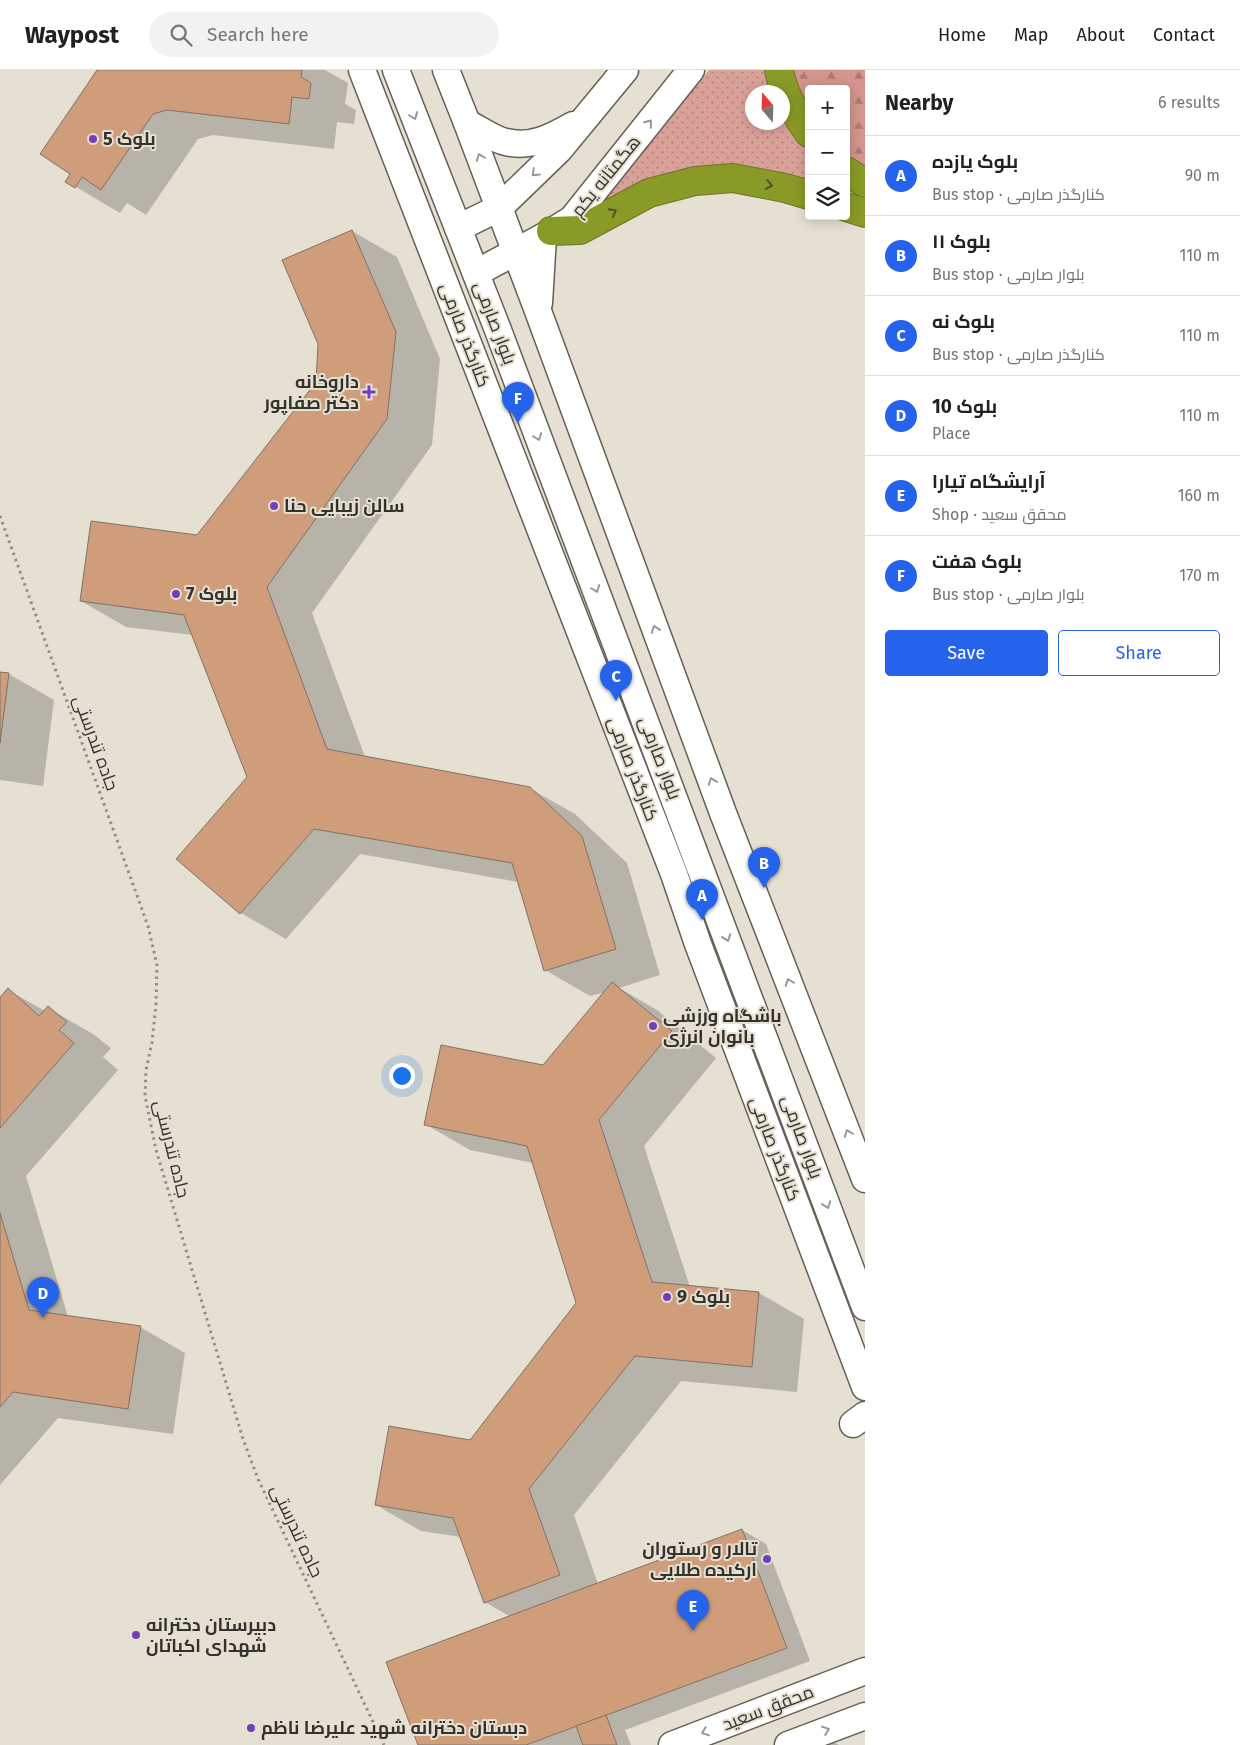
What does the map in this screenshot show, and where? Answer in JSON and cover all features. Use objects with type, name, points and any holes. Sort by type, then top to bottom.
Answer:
[{"type":"highway","points":[[779,70],[781,82],[797,116],[807,130]]},
{"type":"highway","points":[[850,174],[865,183]]},
{"type":"highway","points":[[547,234],[580,230],[649,193],[694,181],[733,178],[805,194]]},
{"type":"highway","points":[[850,208],[865,213]]},
{"type":"street","name":"کنارگذر صارمی","points":[[362,70],[674,874],[698,944],[865,1387]]},
{"type":"street","name":"بلوار صارمی","points":[[396,70],[476,273],[700,864],[865,1307]]},
{"type":"street","points":[[446,70],[538,311],[723,813],[865,1179]]},
{"type":"street","points":[[458,228],[499,208],[559,150],[625,70]]},
{"type":"street","name":"هگمتانه یکم","points":[[476,273],[572,219],[691,70]]},
{"type":"street","points":[[467,123],[505,142],[530,144],[546,140],[585,118]]},
{"type":"street","points":[[538,311],[547,234]]},
{"type":"street","points":[[687,830],[723,813]]},
{"type":"street","points":[[674,874],[738,850]]},
{"type":"street","points":[[714,903],[754,889]]},
{"type":"street","name":"محقق سعید","points":[[672,1745],[865,1671]]},
{"type":"street","points":[[788,1745],[865,1716]]},
{"type":"path","name":"جاده تندرستی","points":[[0,516],[148,926],[157,965],[156,1004],[152,1042],[146,1070],[145,1096],[156,1150],[243,1439],[258,1479],[384,1745]]},
{"type":"green space","points":[[791,70],[865,70],[865,170],[850,159],[850,85],[805,85],[805,107]]},
{"type":"shaded area","points":[[709,70],[766,70],[770,85],[745,85],[745,130],[790,130],[790,125],[805,148],[805,187],[781,178],[598,208]]},
{"type":"building","name":"بلوک 5","points":[[97,70],[302,70],[301,77],[311,83],[309,99],[292,97],[289,124],[167,110],[153,114],[101,190],[82,177],[75,188],[65,182],[70,174],[40,154]]},
{"type":"building","name":"بلوک 7","points":[[352,230],[396,332],[387,419],[267,587],[327,749],[530,787],[582,836],[616,949],[544,971],[512,863],[314,829],[240,914],[176,859],[247,777],[184,615],[80,601],[91,521],[197,535],[316,382],[318,344],[282,260]]},
{"type":"building","points":[[0,672],[9,673],[0,743]]},
{"type":"building","name":"بلوک 9","points":[[612,982],[672,1031],[599,1120],[652,1282],[759,1292],[752,1367],[635,1356],[529,1489],[560,1575],[484,1603],[453,1518],[375,1505],[389,1426],[470,1440],[576,1303],[527,1146],[424,1125],[441,1045],[543,1065]]},
{"type":"building","points":[[8,988],[39,1016],[48,1006],[67,1022],[59,1030],[74,1043],[0,1128],[0,997]]},
{"type":"building","points":[[0,1213],[29,1310],[141,1326],[128,1409],[13,1392],[0,1407]]},
{"type":"building","points":[[742,1529],[787,1648],[526,1745],[418,1745],[386,1662]]},
{"type":"building","points":[[606,1715],[617,1745],[583,1745],[576,1726]]},
{"type":"place","name":"بلوک 5","points":[[93,139]]},
{"type":"place","name":"داروخانه دکتر صفاپور","points":[[369,392]]},
{"type":"place","name":"بلوک هفت","points":[[518,423]]},
{"type":"place","name":"سالن زیبایی حنا","points":[[274,506]]},
{"type":"place","name":"بلوک 7","points":[[176,594]]},
{"type":"place","name":"بلوک نه","points":[[616,701]]},
{"type":"place","name":"بلوک ۱۱","points":[[764,888]]},
{"type":"place","name":"بلوک یازده","points":[[702,920]]},
{"type":"place","name":"باشگاه ورزشی بانوان انرژی","points":[[653,1026]]},
{"type":"place","name":"بلوک 9","points":[[667,1297]]},
{"type":"place","name":"بلوک 10","points":[[43,1318]]},
{"type":"place","name":"تالار و رستوران ارکیده طلایی","points":[[767,1559]]},
{"type":"place","name":"آرایشگاه تیارا","points":[[693,1631]]},
{"type":"place","name":"دبیرستان دخترانه شهدای اکباتان","points":[[136,1635]]},
{"type":"place","name":"دبستان دخترانه شهید علیرضا ناظم","points":[[251,1728]]}]
